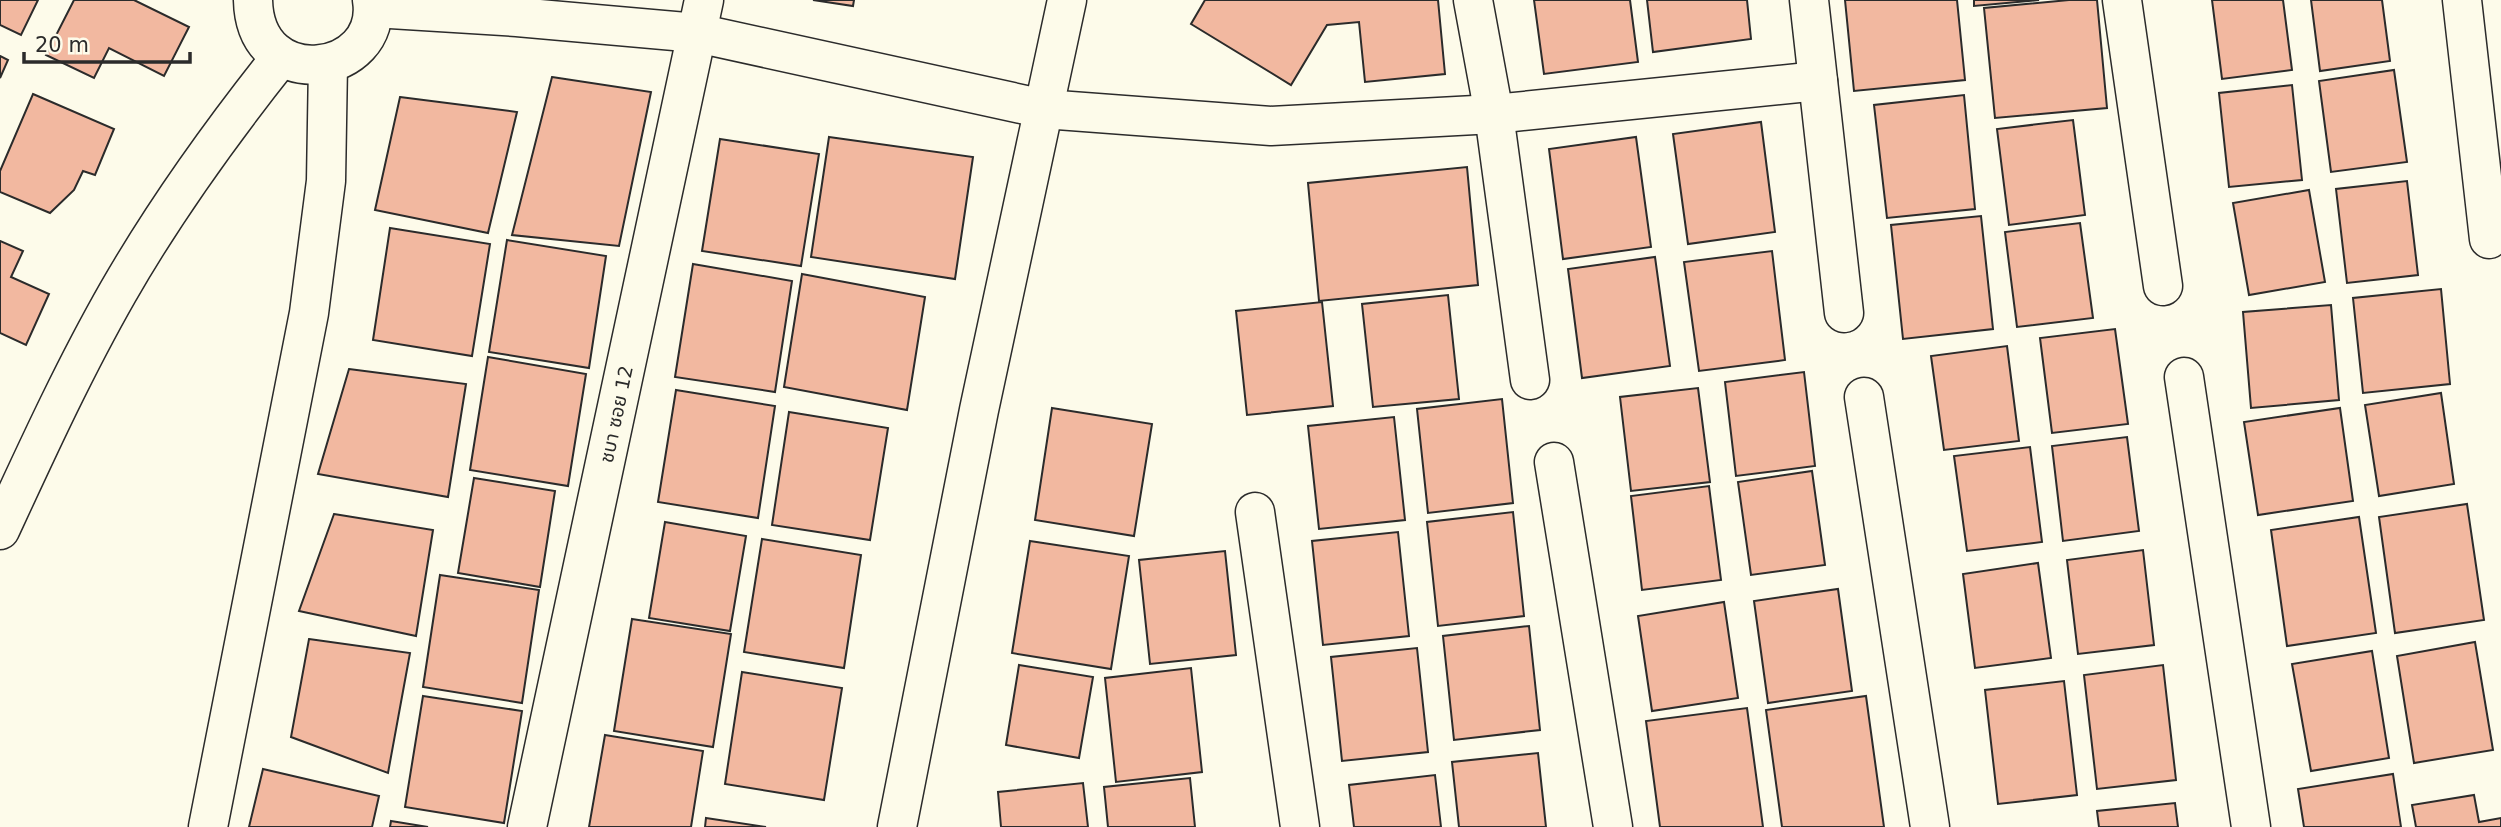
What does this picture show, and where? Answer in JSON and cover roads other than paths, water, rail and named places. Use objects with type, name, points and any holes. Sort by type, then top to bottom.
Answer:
[{"type":"street","points":[[253,0],[254,18],[263,39],[281,57],[304,65],[328,64],[351,54],[368,33],[373,4],[517,17],[700,17],[1044,109],[1271,126],[1494,114],[1818,81]]},
{"type":"street","points":[[897,827],[979,410],[1067,0]]},
{"type":"street","points":[[1473,0],[1494,114],[1530,380]]},
{"type":"street","points":[[1809,0],[1844,313]]},
{"type":"street","points":[[2122,0],[2163,286]]},
{"type":"street","points":[[2462,0],[2489,239]]},
{"type":"street","name":"ชบา ซอย 12","points":[[527,827],[700,17]]},
{"type":"street","points":[[0,530],[50,423],[118,292],[185,187],[242,106],[281,57]]},
{"type":"street","points":[[208,827],[309,313],[326,181],[328,64]]},
{"type":"street","points":[[2184,377],[2251,827]]},
{"type":"street","points":[[1864,397],[1930,827]]},
{"type":"street","points":[[1554,462],[1613,827]]},
{"type":"street","points":[[1255,512],[1300,827]]}]
